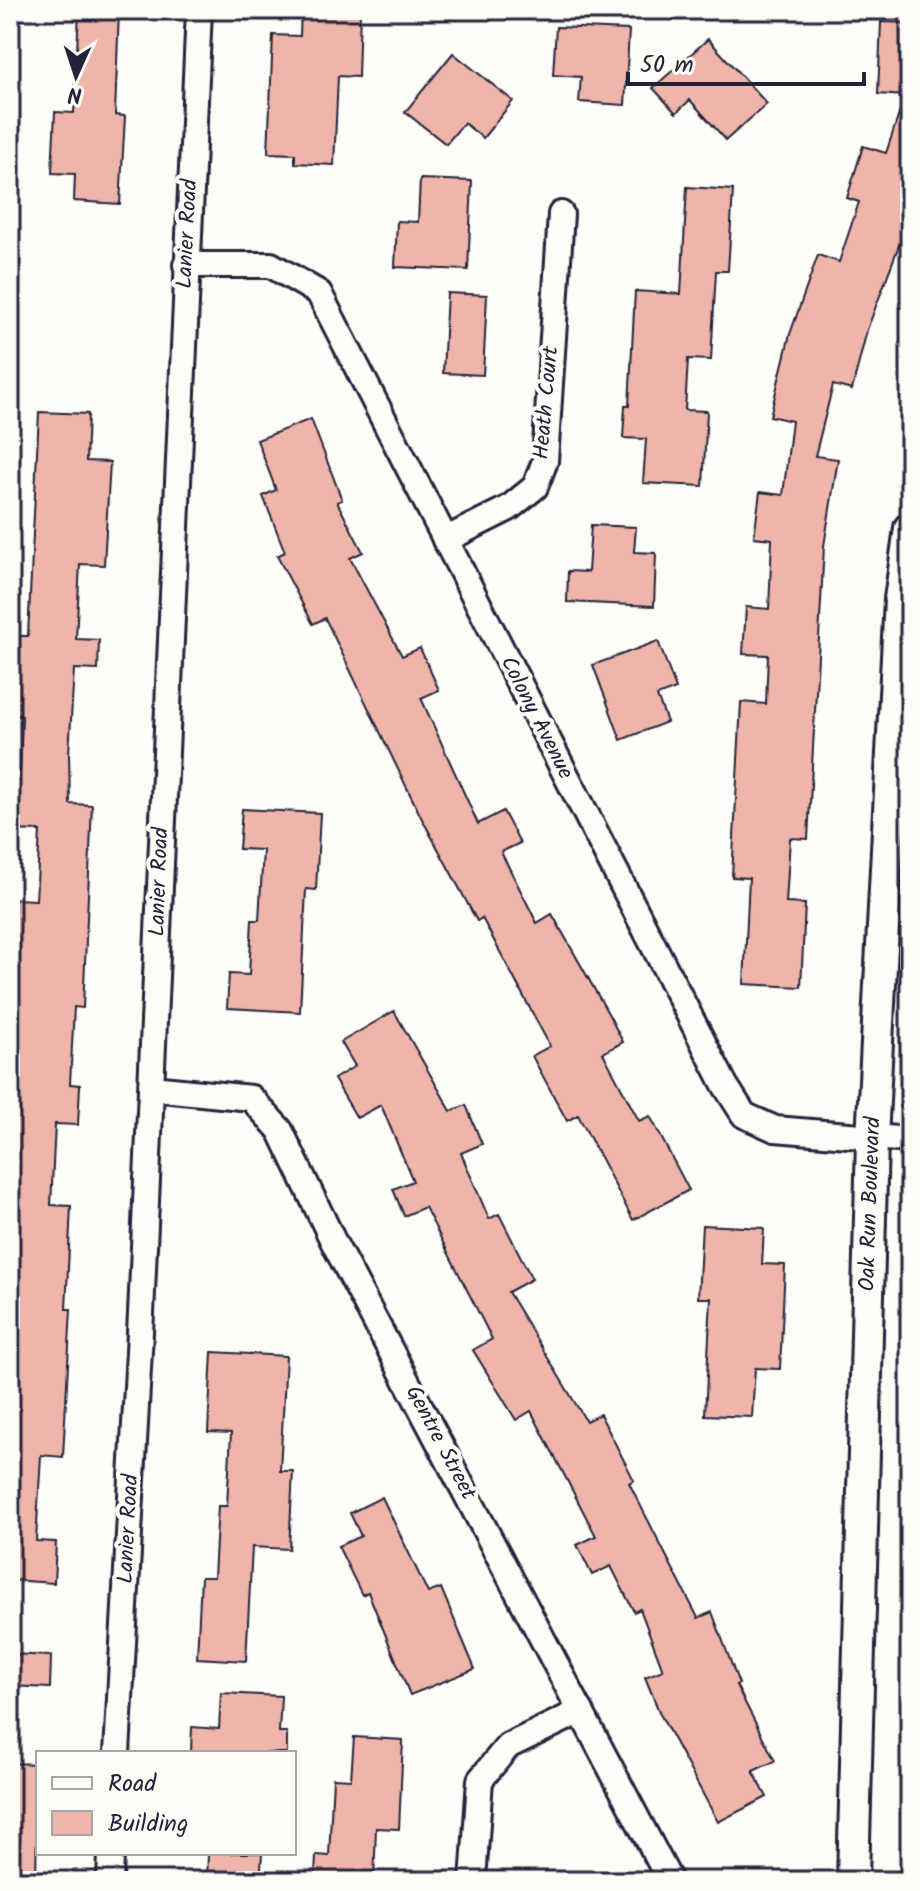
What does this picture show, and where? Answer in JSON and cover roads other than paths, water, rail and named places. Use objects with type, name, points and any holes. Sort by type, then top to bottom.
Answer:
[{"type":"street","name":"Lanier Road","points":[[117,1751],[152,1088],[199,10]]},
{"type":"street","name":"Heath Court","points":[[445,540],[509,508],[535,487],[545,461],[561,214]]},
{"type":"street","name":"Colony Avenue","points":[[186,265],[271,265],[319,293],[718,1071],[744,1115],[775,1129],[910,1140]]},
{"type":"street","name":"Oak Run Boulevard","points":[[853,1881],[872,1139],[900,599],[910,528]]},
{"type":"street","name":"Gentre Street","points":[[152,1088],[251,1098],[280,1130],[335,1245],[670,1881]]},
{"type":"street","points":[[473,1881],[480,1780],[508,1746],[581,1711]]},
{"type":"street","points":[[110,1881],[111,1855]]}]
